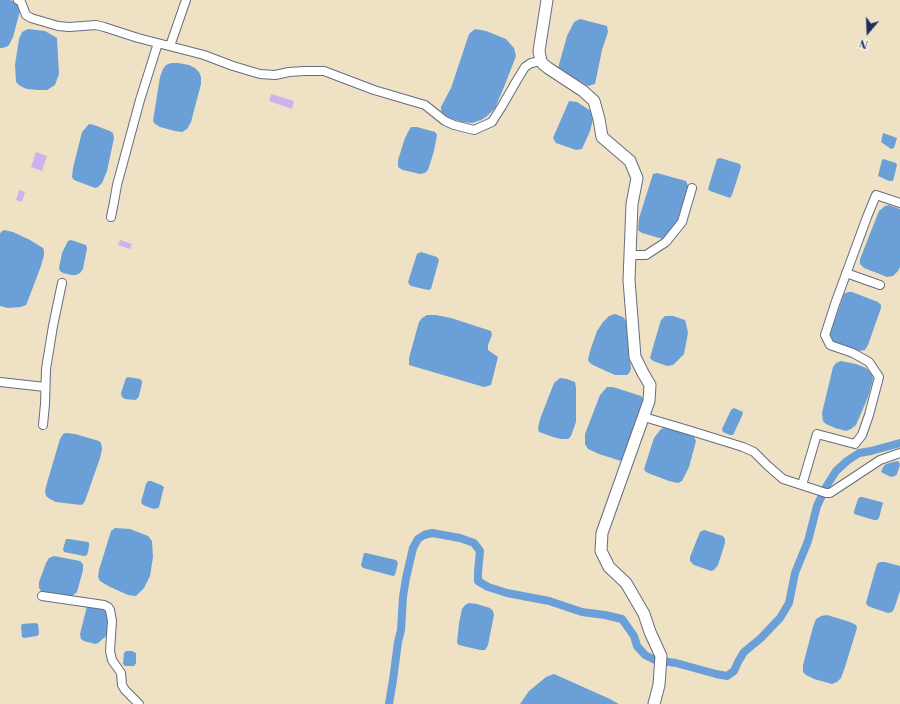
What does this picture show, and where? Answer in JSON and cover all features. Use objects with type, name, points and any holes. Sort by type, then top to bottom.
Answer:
[{"type":"main road","points":[[547,0],[539,51],[541,61],[548,68],[583,91],[594,101],[602,137],[630,161],[637,178],[632,204],[629,280],[635,357],[650,385],[650,401],[602,533],[601,551],[609,566],[626,583],[637,601],[644,614],[661,661],[659,684],[654,704]]},
{"type":"street","points":[[18,0],[21,2],[26,15],[30,18],[58,26],[100,26],[138,38],[204,55],[260,74],[275,75],[289,72],[315,70],[324,71],[361,85],[425,105],[445,121],[474,130],[492,122],[526,67],[531,63],[541,61]]},
{"type":"street","points":[[170,46],[186,0]]},
{"type":"street","points":[[111,217],[117,185],[140,100],[158,43]]},
{"type":"street","points":[[630,255],[646,254],[666,242],[682,222],[692,188]]},
{"type":"street","points":[[802,485],[817,434],[855,444],[862,435],[869,415],[879,377],[869,362],[853,353],[830,345],[825,335],[866,217],[876,195],[900,203]]},
{"type":"street","points":[[846,273],[880,285]]},
{"type":"street","points":[[43,425],[45,387],[50,344],[62,283]]},
{"type":"street","points":[[0,382],[45,387]]},
{"type":"street","points":[[644,418],[743,447],[754,452],[783,479],[826,493],[830,493],[880,460],[900,453]]},
{"type":"street","points":[[42,596],[104,605],[108,607],[112,621],[110,651],[112,660],[121,673],[122,684],[125,690],[139,704]]},
{"type":"water","points":[[0,0],[17,2],[20,7],[13,37],[9,45],[2,48],[0,48]]},
{"type":"water","points":[[580,19],[607,26],[608,32],[602,50],[595,84],[588,86],[558,68],[567,36],[574,22]]},
{"type":"water","points":[[28,29],[45,31],[57,38],[59,74],[55,85],[47,90],[27,89],[20,86],[16,82],[15,65],[19,39],[22,32]]},
{"type":"water","points":[[475,29],[486,31],[506,39],[514,48],[516,56],[495,108],[486,117],[472,123],[449,118],[441,111],[441,107],[451,88],[469,34]]},
{"type":"water","points":[[171,63],[189,65],[199,72],[201,77],[201,84],[191,122],[187,129],[182,132],[160,127],[153,121],[160,77],[166,65]]},
{"type":"water","points":[[569,101],[577,102],[591,111],[593,119],[590,131],[582,149],[576,150],[556,143],[553,138]]},
{"type":"water","points":[[89,124],[110,131],[113,133],[114,138],[107,171],[102,183],[95,188],[74,180],[72,177],[82,132]]},
{"type":"water","points":[[411,127],[417,127],[435,132],[437,135],[428,170],[425,173],[420,174],[403,170],[398,166],[398,160],[405,138]]},
{"type":"water","points":[[883,133],[897,138],[894,148],[891,149],[881,142]]},
{"type":"water","points":[[720,158],[740,164],[741,167],[730,198],[708,189],[717,159]]},
{"type":"water","points":[[883,159],[896,163],[897,165],[893,181],[889,181],[878,176]]},
{"type":"water","points":[[657,173],[686,181],[688,186],[676,224],[663,239],[642,233],[638,230],[639,218],[653,174]]},
{"type":"water","points":[[889,205],[900,209],[900,267],[893,276],[887,277],[864,268],[860,264],[860,259],[879,211],[885,206]]},
{"type":"water","points":[[4,230],[13,232],[30,240],[43,248],[44,251],[41,266],[27,303],[21,307],[8,308],[0,306],[0,234]]},
{"type":"water","points":[[71,240],[86,245],[87,248],[83,269],[76,275],[63,273],[59,268],[62,253],[68,241]]},
{"type":"water","points":[[421,252],[437,257],[439,260],[431,289],[428,290],[411,286],[408,282],[417,254]]},
{"type":"water","points":[[852,292],[878,302],[881,305],[865,350],[859,351],[834,342],[831,339],[830,334],[844,294]]},
{"type":"water","points":[[615,314],[623,317],[627,322],[628,348],[631,368],[627,375],[615,375],[593,365],[588,360],[597,331],[609,316]]},
{"type":"water","points":[[427,315],[451,318],[491,331],[492,335],[488,345],[488,350],[498,357],[491,385],[484,387],[409,365],[409,358],[419,322]]},
{"type":"water","points":[[665,316],[673,316],[685,320],[688,333],[684,354],[673,365],[667,366],[653,361],[650,358],[661,320]]},
{"type":"water","points":[[841,361],[866,368],[871,373],[873,378],[868,397],[856,425],[846,431],[826,424],[823,421],[822,413],[833,367],[836,363]]},
{"type":"water","points":[[126,378],[140,379],[142,381],[139,396],[135,400],[125,399],[122,397],[121,393]]},
{"type":"water","points":[[560,378],[575,382],[576,388],[576,422],[571,436],[568,439],[561,439],[539,432],[538,428],[554,383]]},
{"type":"water","points":[[607,387],[613,387],[643,398],[626,454],[621,461],[588,449],[585,444],[585,434],[600,395]]},
{"type":"water","points":[[734,408],[743,412],[733,435],[730,435],[723,432],[722,429],[731,410]]},
{"type":"water","points":[[665,427],[694,437],[696,441],[689,467],[682,481],[678,483],[648,473],[644,469],[654,438],[660,430]]},
{"type":"water","points":[[63,434],[75,434],[99,441],[101,443],[102,449],[100,458],[85,501],[81,505],[56,502],[46,496],[45,491],[60,439]]},
{"type":"water","points":[[897,461],[900,465],[895,476],[891,477],[881,472],[886,464]]},
{"type":"water","points":[[148,481],[164,487],[158,508],[154,509],[145,506],[141,502]]},
{"type":"water","points":[[860,497],[883,503],[879,518],[877,520],[854,514],[858,499]]},
{"type":"water","points":[[115,528],[130,529],[148,536],[152,541],[153,557],[150,576],[144,588],[136,596],[128,595],[108,586],[100,581],[98,577],[111,531]]},
{"type":"water","points":[[704,530],[723,536],[725,539],[718,565],[711,571],[694,565],[690,561],[690,557],[700,532]]},
{"type":"water","points":[[66,539],[88,542],[89,546],[87,555],[84,556],[64,552],[63,549]]},
{"type":"water","points":[[364,553],[396,560],[398,563],[395,575],[393,576],[363,568],[361,565]]},
{"type":"water","points":[[54,556],[80,561],[83,564],[83,570],[77,592],[72,596],[48,593],[41,591],[39,588],[39,582],[46,563],[49,558]]},
{"type":"water","points":[[880,562],[900,566],[900,591],[894,609],[892,612],[888,613],[868,606],[866,603],[877,564]]},
{"type":"water","points":[[469,603],[490,608],[493,611],[494,615],[488,645],[485,650],[459,645],[457,643],[462,609]]},
{"type":"water","points":[[87,606],[98,607],[108,613],[108,632],[105,637],[95,644],[81,639],[80,634]]},
{"type":"water","points":[[827,615],[850,622],[856,625],[857,628],[841,678],[832,684],[814,679],[803,672],[803,665],[816,619]]},
{"type":"water","points":[[22,624],[38,624],[39,634],[37,636],[22,637]]},
{"type":"water","points":[[126,651],[136,653],[136,663],[134,666],[125,666],[123,664],[124,653]]},
{"type":"water","points":[[554,674],[619,704],[520,704],[529,691],[546,677]]},
{"type":"building","points":[[271,94],[294,101],[292,109],[269,101]]},
{"type":"building","points":[[36,152],[47,156],[42,171],[31,167]]},
{"type":"building","points":[[19,190],[25,192],[22,202],[16,200]]},
{"type":"building","points":[[120,240],[132,244],[130,249],[118,245]]},
{"type":"waterway","points":[[389,704],[401,630],[406,578],[413,548],[418,539],[424,535],[432,533],[460,538],[474,543],[480,551],[478,581],[488,587],[507,593],[549,601],[582,612],[622,619],[634,636],[637,646],[645,655],[655,660],[676,663],[727,676],[734,671],[744,652],[761,638],[780,618],[789,603],[795,573],[808,541],[817,506],[836,471],[859,453],[900,443]]}]
